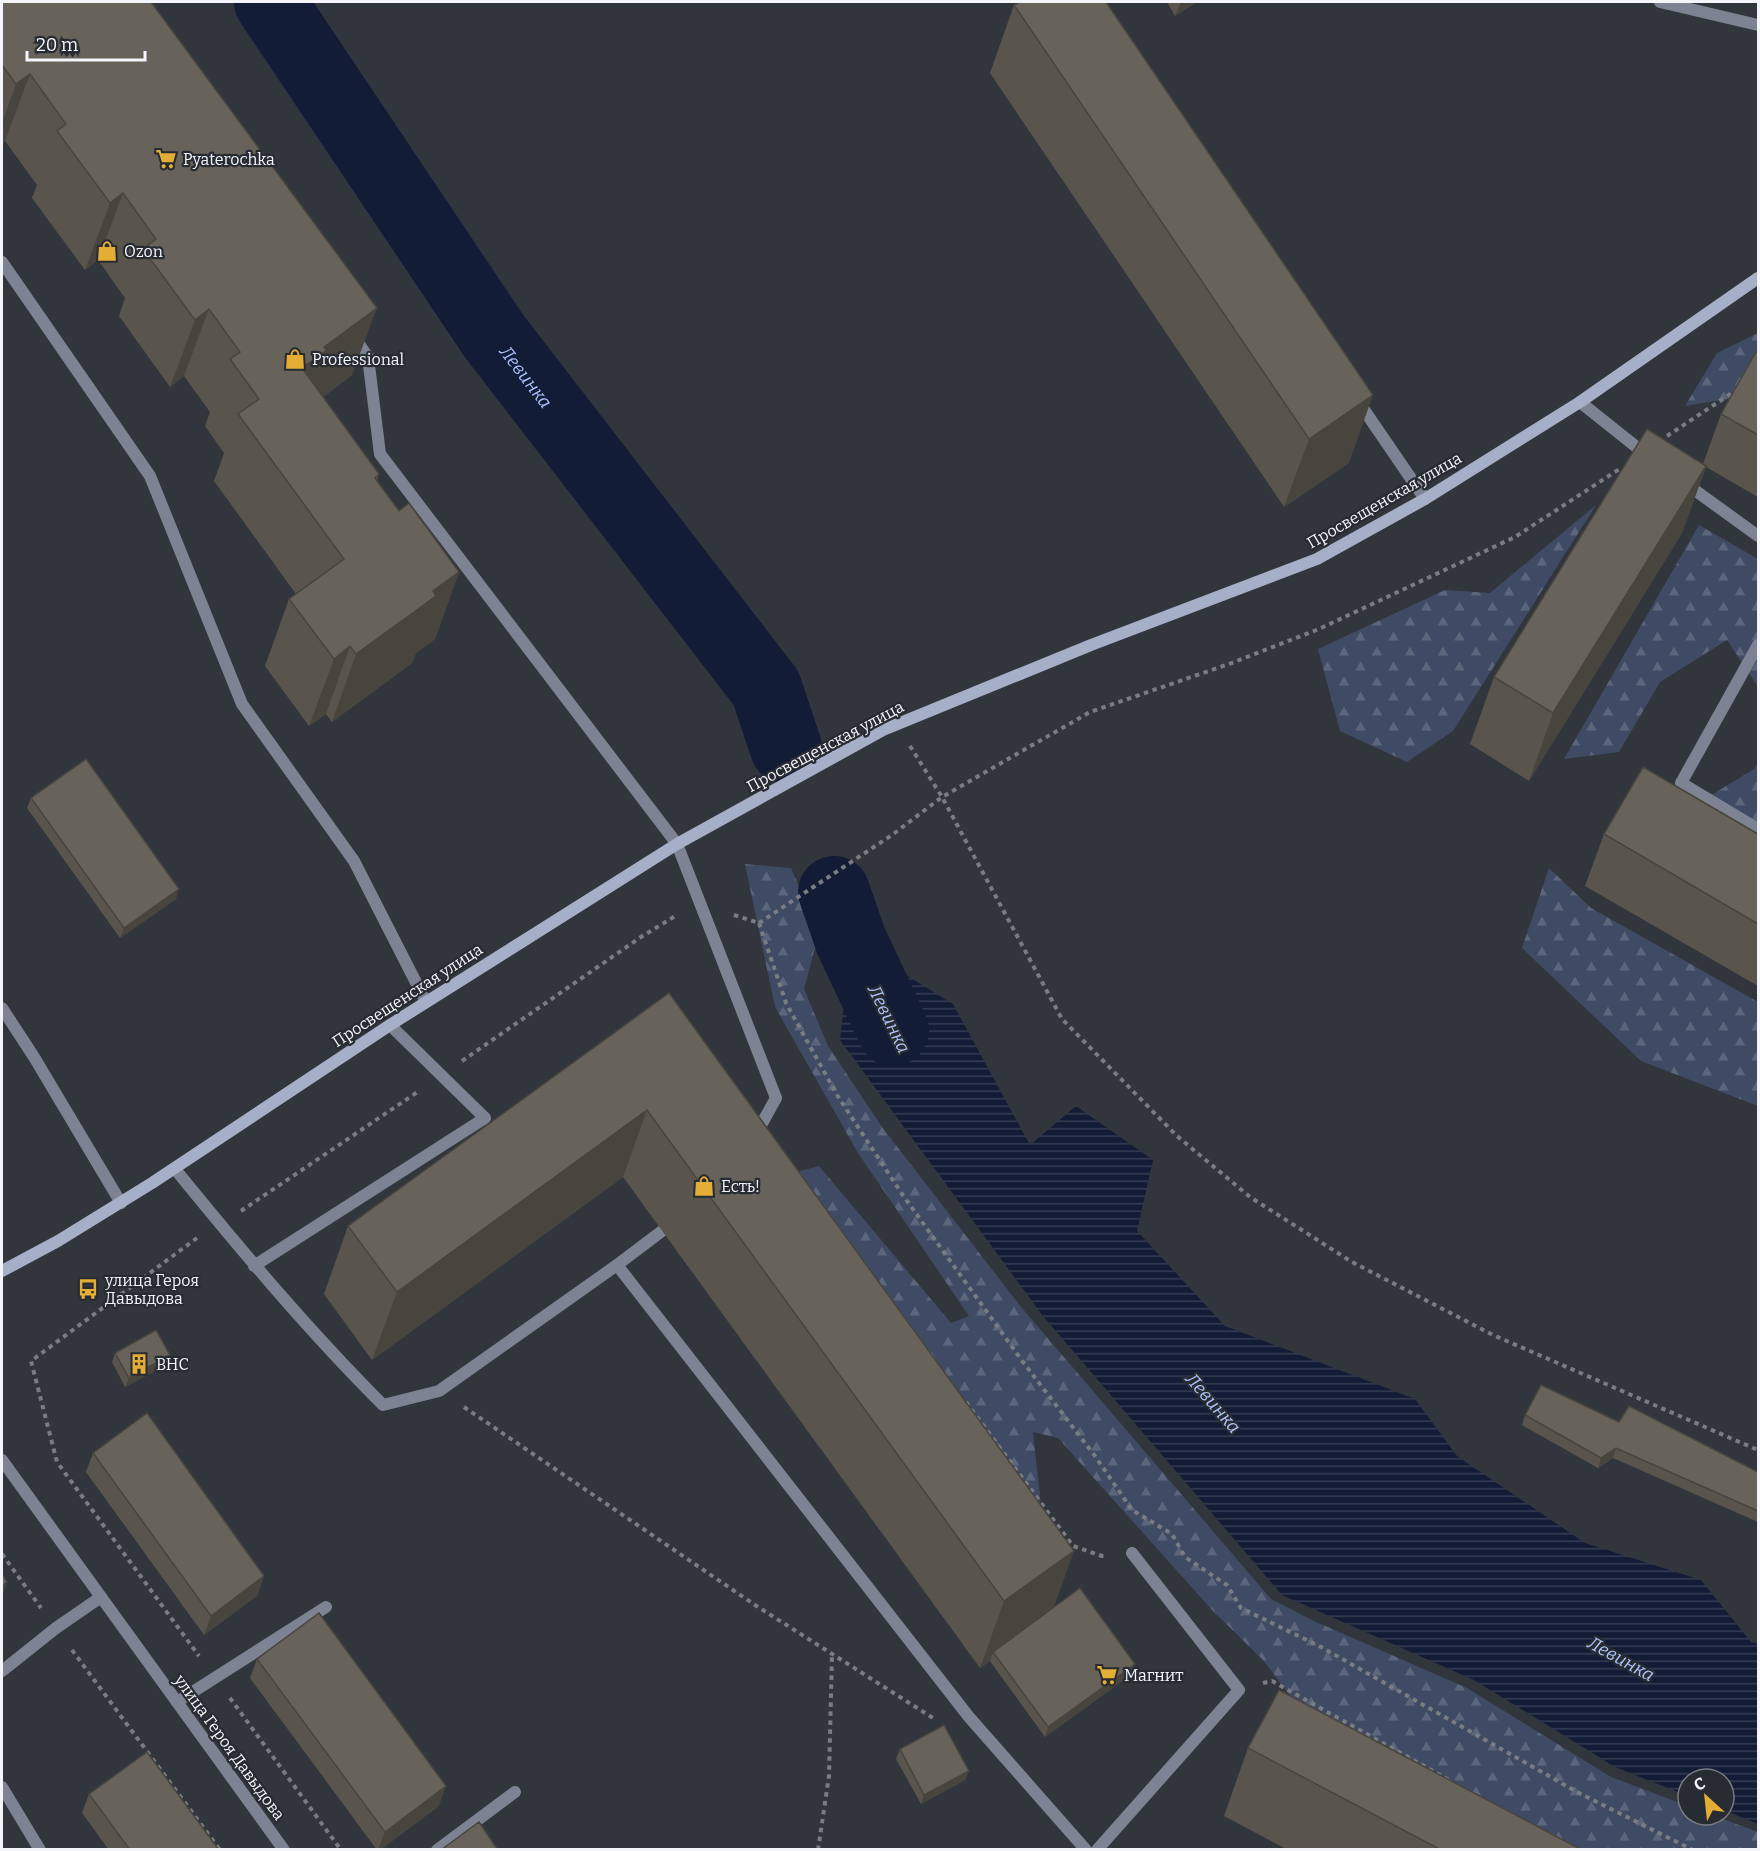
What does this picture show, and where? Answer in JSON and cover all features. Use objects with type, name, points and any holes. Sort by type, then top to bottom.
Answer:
[{"type":"main road","name":"Просвещенская улица","points":[[2,1271],[121,1203],[390,1025],[677,844],[883,730],[1091,645],[1317,559],[1425,499],[1580,402],[1758,278]]},
{"type":"street","points":[[1660,2],[1758,25]]},
{"type":"street","points":[[2,262],[150,476],[242,704],[354,861],[426,1002]]},
{"type":"street","points":[[347,328],[368,357],[380,454],[677,844],[776,1098],[750,1144]]},
{"type":"street","points":[[1351,392],[1425,499]]},
{"type":"street","points":[[1580,402],[1643,453],[1758,536]]},
{"type":"street","points":[[1758,645],[1681,783],[1758,829]]},
{"type":"street","points":[[2,1008],[121,1203]]},
{"type":"street","points":[[254,1266],[485,1118],[390,1025]]},
{"type":"street","points":[[175,1168],[254,1266],[343,1365],[383,1405],[440,1391],[618,1265],[662,1231]]},
{"type":"street","points":[[618,1265],[969,1717],[1086,1850]]},
{"type":"street","name":"улица Героя Давыдова","points":[[2,1460],[284,1850]]},
{"type":"street","points":[[1097,1850],[1239,1690],[1132,1553]]},
{"type":"street","points":[[2,1671],[56,1628],[101,1597]]},
{"type":"street","points":[[177,1702],[326,1607]]},
{"type":"street","points":[[2,1787],[40,1850]]},
{"type":"street","points":[[437,1850],[515,1792]]},
{"type":"path","points":[[1693,1850],[1579,1793],[1321,1647],[1241,1608],[1227,1585],[1185,1557],[1172,1534],[1132,1510],[1095,1456],[1023,1362],[902,1194],[837,1095],[786,1003],[759,922],[892,835],[942,797],[1090,712],[1229,664],[1319,628],[1515,537],[1741,386]]},
{"type":"path","points":[[897,725],[942,797],[1062,1019],[1177,1136],[1250,1197],[1352,1262],[1493,1335],[1758,1450]]},
{"type":"path","points":[[440,1391],[755,1605],[933,1718]]},
{"type":"path","points":[[962,1397],[1073,1545],[1102,1556],[1132,1553]]},
{"type":"path","points":[[2,1554],[220,1850]]},
{"type":"path","points":[[818,1850],[829,1776],[832,1655]]},
{"type":"path","points":[[1239,1690],[1272,1681],[1456,1784]]},
{"type":"green space","points":[[1758,333],[1758,399],[1752,395],[1685,406],[1717,353]]},
{"type":"green space","points":[[1596,505],[1453,731],[1407,762],[1340,731],[1318,649],[1445,590],[1490,593]]},
{"type":"green space","points":[[1699,525],[1758,559],[1758,687],[1727,640],[1660,682],[1619,752],[1564,759]]},
{"type":"green space","points":[[1758,763],[1758,879],[1664,824],[1754,769]]},
{"type":"green space","points":[[745,864],[791,868],[819,932],[804,989],[828,1046],[882,1127],[1021,1307],[1271,1599],[1314,1621],[1467,1688],[1611,1777],[1676,1801],[1676,1827],[1736,1827],[1736,1824],[1758,1832],[1758,1849],[1449,1849],[1310,1722],[1263,1660],[1213,1611],[1058,1438],[1033,1432],[1049,1580],[753,1184],[819,1166],[951,1323],[969,1316],[858,1153],[775,1007]]},
{"type":"green space","points":[[1549,868],[1591,908],[1758,1002],[1758,1106],[1641,1061],[1522,948]]},
{"type":"water","points":[[851,941],[953,1004],[1030,1145],[1076,1106],[1153,1160],[1137,1231],[1225,1326],[1415,1399],[1457,1456],[1585,1543],[1701,1580],[1751,1642],[1758,1644],[1758,1824],[1736,1815],[1736,1767],[1676,1767],[1676,1791],[1615,1767],[1474,1680],[1282,1595],[1043,1316],[840,1040]]},
{"type":"building","points":[[2,2],[151,2],[377,308],[324,347],[327,350],[302,368],[379,474],[375,478],[399,511],[409,503],[459,572],[433,591],[436,596],[356,654],[350,646],[334,659],[289,599],[344,559],[238,414],[259,399],[230,359],[240,352],[209,309],[195,320],[143,249],[156,239],[123,193],[110,203],[57,131],[66,124],[30,74],[16,84],[2,65]]},
{"type":"building","points":[[1020,2],[1106,2],[1373,395],[1309,439],[1014,5]]},
{"type":"building","points":[[1756,352],[1758,353],[1758,435],[1721,414]]},
{"type":"building","points":[[1647,429],[1706,466],[1553,713],[1494,677]]},
{"type":"building","points":[[86,759],[179,889],[124,928],[31,798]]},
{"type":"building","points":[[1643,767],[1758,834],[1758,924],[1604,834]]},
{"type":"building","points":[[669,993],[1074,1551],[1004,1601],[647,1110],[397,1292],[348,1226]]},
{"type":"building","name":"ВНС","points":[[156,1330],[170,1355],[129,1378],[115,1353]]},
{"type":"building","points":[[1541,1385],[1619,1422],[1629,1406],[1758,1472],[1758,1511],[1616,1448],[1601,1458],[1525,1415]]},
{"type":"building","points":[[147,1413],[264,1576],[211,1616],[93,1453]]},
{"type":"building","points":[[2,1574],[7,1582],[2,1586]]},
{"type":"building","points":[[1080,1588],[1135,1664],[1048,1727],[993,1652]]},
{"type":"building","points":[[319,1613],[446,1786],[385,1832],[257,1659]]},
{"type":"building","points":[[1279,1690],[1582,1850],[1441,1850],[1248,1748]]},
{"type":"building","points":[[944,1725],[969,1771],[924,1795],[900,1749]]},
{"type":"building","points":[[147,1752],[219,1850],[130,1850],[89,1794]]},
{"type":"building","points":[[479,1822],[498,1850],[441,1850]]},
{"type":"waterway","name":"Левинка","points":[[270,2],[494,336],[766,688],[786,748]]},
{"type":"waterway","name":"Левинка","points":[[834,892],[851,941],[893,1030]]},
{"type":"place","name":"Pyaterochka","points":[[166,159]]},
{"type":"place","name":"Ozon","points":[[107,251]]},
{"type":"place","name":"Professional","points":[[295,359]]},
{"type":"place","name":"Есть!","points":[[704,1186]]},
{"type":"place","name":"улица Героя Давыдова","points":[[88,1289]]},
{"type":"place","name":"ВНС","points":[[139,1364]]},
{"type":"place","name":"Магнит","points":[[1107,1675]]}]
